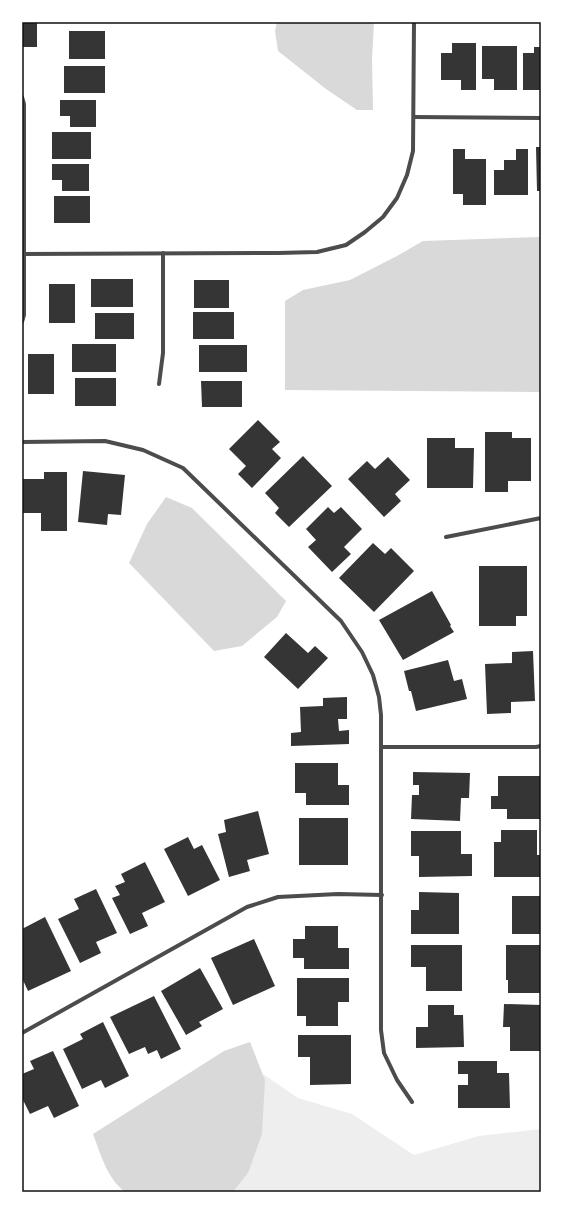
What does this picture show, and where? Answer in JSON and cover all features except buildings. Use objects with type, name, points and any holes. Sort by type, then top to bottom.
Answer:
[{"type":"street","points":[[23,254],[317,252],[346,245],[365,232],[383,216],[397,198],[407,175],[414,151],[414,22]]},
{"type":"street","points":[[22,97],[24,104],[24,315],[22,322]]},
{"type":"street","points":[[414,117],[541,118]]},
{"type":"street","points":[[158,384],[163,353],[163,253]]},
{"type":"street","points":[[22,442],[105,441],[143,450],[183,468],[341,621],[362,652],[373,675],[379,697],[382,746],[381,1030],[384,1053],[397,1080],[412,1102]]},
{"type":"street","points":[[446,537],[541,518]]},
{"type":"street","points":[[382,746],[541,746]]},
{"type":"street","points":[[22,1033],[247,907],[278,897],[338,894],[382,895]]},
{"type":"shaded area","points":[[277,22],[374,22],[372,59],[373,110],[357,110],[326,89],[278,51],[275,31]]},
{"type":"shaded area","points":[[541,237],[541,392],[285,390],[285,301],[303,290],[350,280],[423,241]]},
{"type":"shaded area","points":[[166,497],[192,508],[286,601],[277,617],[242,646],[214,651],[129,563],[147,524]]},
{"type":"shaded area","points":[[250,1042],[265,1080],[262,1134],[248,1173],[233,1192],[125,1192],[109,1173],[93,1134],[224,1051]]},
{"type":"shaded area","points":[[263,1074],[298,1098],[352,1114],[414,1155],[479,1136],[541,1129],[541,1192],[233,1192],[248,1173],[265,1081]]}]
